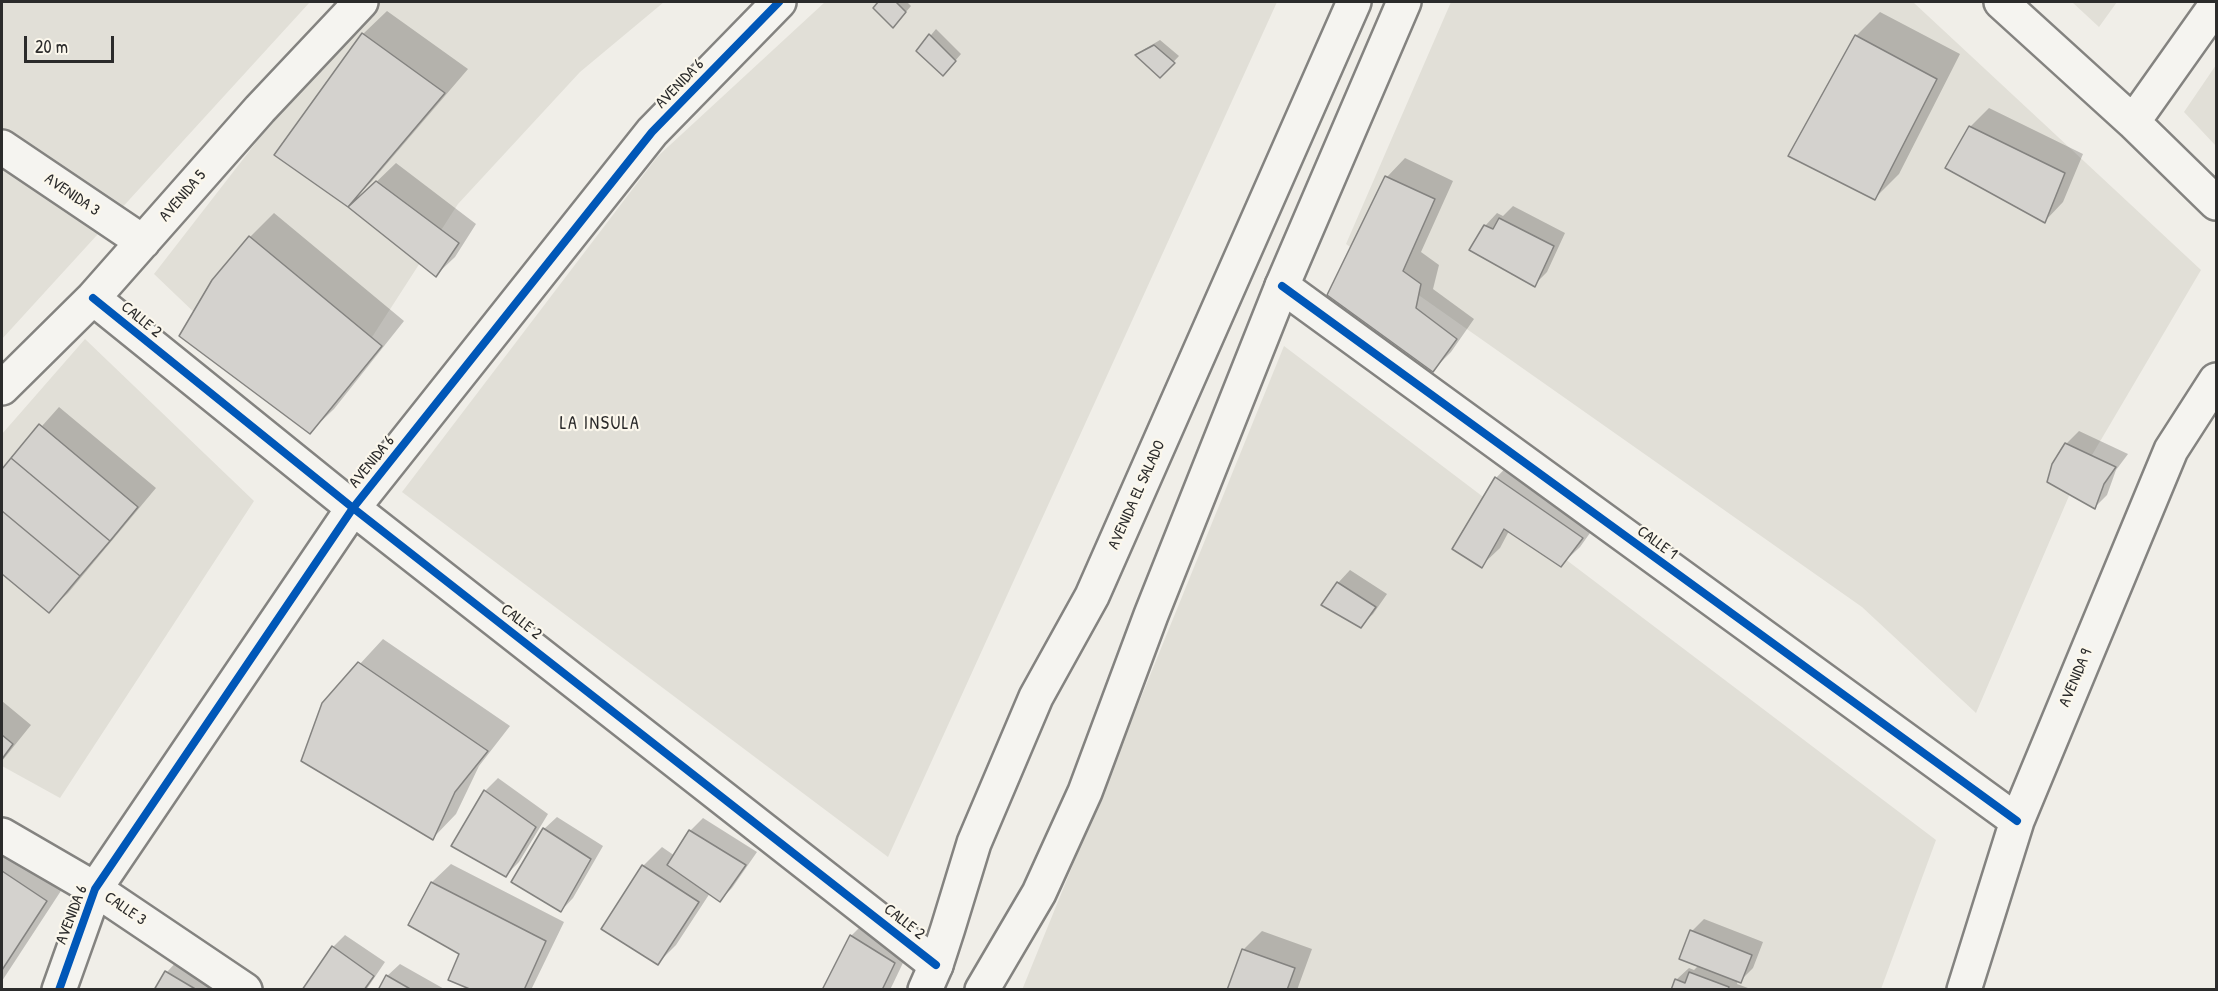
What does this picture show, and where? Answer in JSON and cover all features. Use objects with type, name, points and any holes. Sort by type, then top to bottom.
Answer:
[{"type":"street","name":"AVENIDA 5","points":[[2,388],[93,298],[260,109],[361,2]]},
{"type":"street","name":"AVENIDA 6","points":[[59,990],[94,889],[353,508],[652,132],[779,2]]},
{"type":"street","name":"AVENIDA EL SALADO","points":[[931,977],[974,843],[1022,729],[1036,697],[1092,596],[1354,2]]},
{"type":"street","points":[[982,990],[1039,894],[1085,792],[1151,615],[1282,286],[1404,2]]},
{"type":"street","points":[[2001,2],[2133,122],[2217,203]]},
{"type":"street","points":[[2133,122],[2217,5]]},
{"type":"street","name":"AVENIDA 3","points":[[2,147],[142,242]]},
{"type":"street","name":"CALLE 1","points":[[1282,286],[2017,821]]},
{"type":"street","name":"CALLE 2","points":[[93,298],[931,977]]},
{"type":"street","name":"AVENIDA 9","points":[[1964,990],[2017,821],[2171,450],[2217,380]]},
{"type":"street","name":"CALLE 3","points":[[2,835],[94,889],[245,990]]},
{"type":"shaded area","points":[[2,2],[310,2],[2,339]]},
{"type":"shaded area","points":[[365,2],[664,2],[580,72],[458,204],[314,427],[154,274]]},
{"type":"shaded area","points":[[825,2],[1277,2],[888,857],[402,492],[657,157]]},
{"type":"shaded area","points":[[1451,2],[1913,2],[2201,270],[2072,489],[1976,713],[1862,607],[1346,244]]},
{"type":"shaded area","points":[[2072,2],[2117,2],[2099,27]]},
{"type":"shaded area","points":[[2216,65],[2216,146],[2184,112]]},
{"type":"shaded area","points":[[85,339],[254,501],[60,798],[2,766],[2,434]]},
{"type":"shaded area","points":[[1284,346],[1936,840],[1881,989],[1022,990]]},
{"type":"building","points":[[878,2],[896,2],[906,12],[893,28],[873,8]]},
{"type":"building","points":[[362,33],[445,93],[348,207],[274,155]]},
{"type":"building","points":[[929,34],[956,61],[943,76],[916,51]]},
{"type":"building","points":[[1855,35],[1937,79],[1875,200],[1788,156]]},
{"type":"building","points":[[1154,45],[1175,63],[1160,78],[1135,55]]},
{"type":"building","points":[[1969,126],[2065,173],[2045,223],[1945,168]]},
{"type":"building","points":[[1385,176],[1435,199],[1403,271],[1421,284],[1416,308],[1457,339],[1433,372],[1327,295]]},
{"type":"building","points":[[376,181],[459,243],[436,277],[348,207]]},
{"type":"building","points":[[1499,218],[1554,246],[1535,287],[1469,250],[1484,225],[1493,229]]},
{"type":"building","points":[[249,236],[382,346],[310,434],[179,336],[212,280]]},
{"type":"building","points":[[39,424],[138,507],[110,541],[11,458]]},
{"type":"building","points":[[2065,443],[2116,467],[2104,484],[2095,509],[2047,482],[2052,464]]},
{"type":"building","points":[[11,458],[110,541],[80,576],[2,511],[2,469]]},
{"type":"building","points":[[1495,477],[1583,538],[1561,567],[1504,529],[1482,568],[1452,549]]},
{"type":"building","points":[[2,511],[80,576],[49,613],[2,574]]},
{"type":"building","points":[[1337,582],[1376,607],[1361,628],[1321,605]]},
{"type":"building","points":[[358,662],[488,751],[455,792],[433,840],[301,761],[322,703]]},
{"type":"building","points":[[2,735],[13,744],[2,759]]},
{"type":"building","points":[[484,790],[536,827],[506,877],[451,846]]},
{"type":"building","points":[[543,828],[591,859],[561,912],[511,882]]},
{"type":"building","points":[[689,830],[746,865],[720,902],[667,865]]},
{"type":"building","points":[[642,865],[699,902],[658,965],[601,929]]},
{"type":"building","points":[[2,871],[47,901],[2,970]]},
{"type":"building","points":[[431,882],[546,941],[524,990],[472,990],[448,980],[459,954],[408,925]]},
{"type":"building","points":[[1690,930],[1752,955],[1741,983],[1679,959]]},
{"type":"building","points":[[850,935],[895,963],[882,990],[822,990]]},
{"type":"building","points":[[332,946],[374,976],[364,990],[302,990]]},
{"type":"building","points":[[1242,949],[1295,968],[1287,990],[1227,990]]},
{"type":"building","points":[[165,971],[197,990],[154,990]]},
{"type":"building","points":[[1689,972],[1729,987],[1728,990],[1671,990],[1675,979],[1685,983]]},
{"type":"building","points":[[386,975],[412,990],[378,990]]},
{"type":"cycle path","points":[[59,990],[95,889],[353,508],[652,132],[779,2]]},
{"type":"cycle path","points":[[1282,286],[2017,821]]},
{"type":"cycle path","points":[[93,298],[353,508],[936,965]]},
{"type":"district","name":"LA INSULA","points":[[600,424]]}]
